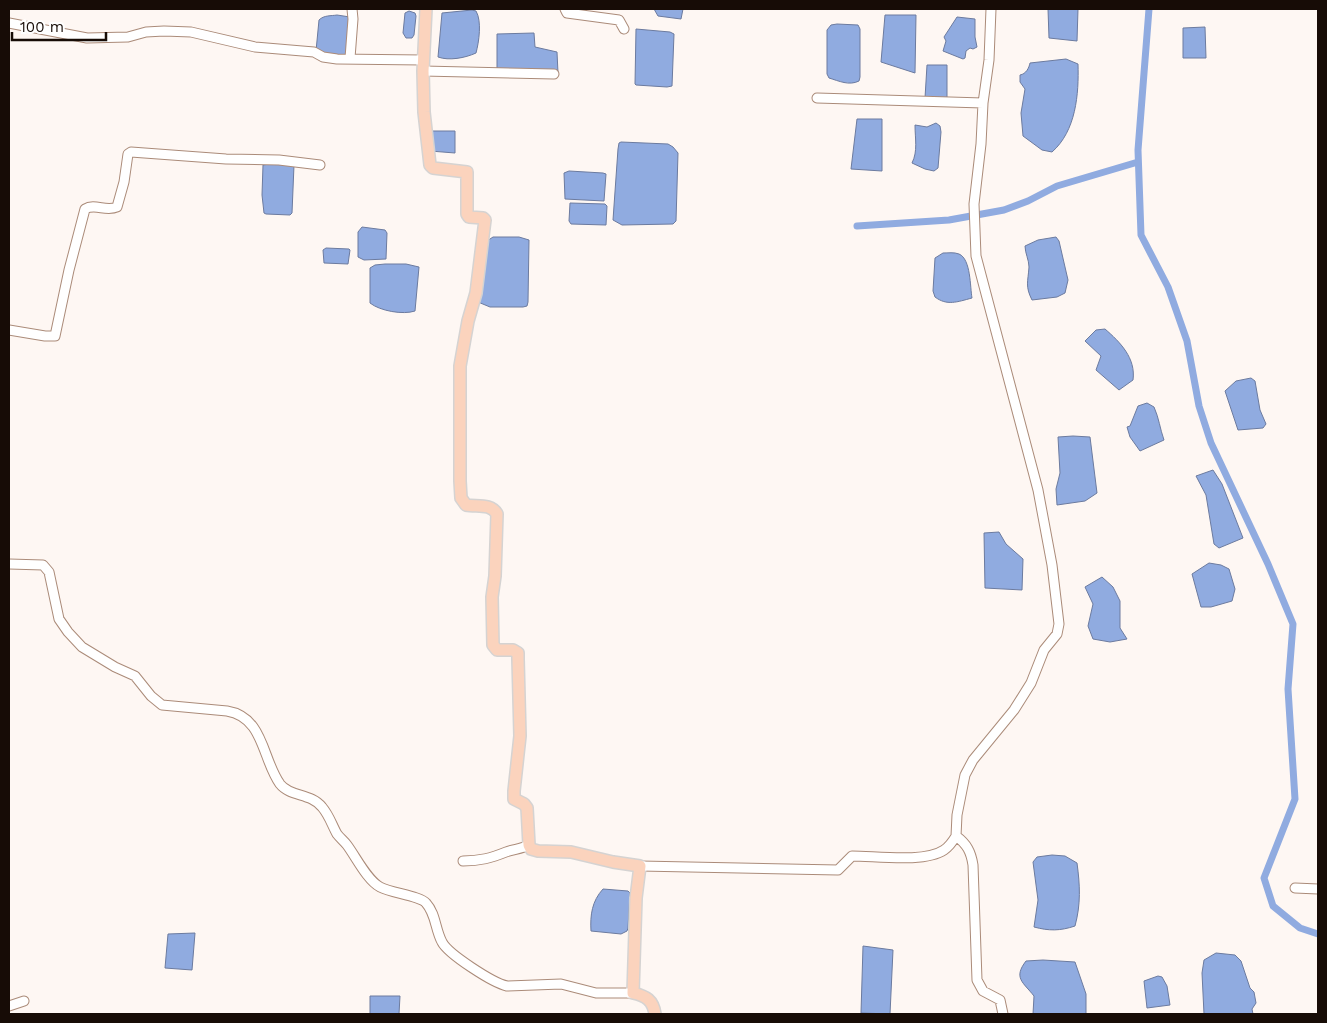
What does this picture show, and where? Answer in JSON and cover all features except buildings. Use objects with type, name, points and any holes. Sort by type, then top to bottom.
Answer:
[{"type":"main road","points":[[426,9],[423,66],[424,112],[430,165],[434,168],[467,172],[467,214],[469,217],[483,218],[485,220],[476,293],[468,321],[460,366],[460,481],[462,498],[466,505],[475,507],[488,506],[494,509],[497,514],[495,576],[492,597],[493,645],[497,650],[513,650],[518,653],[520,736],[514,799],[524,804],[527,808],[528,845],[531,849],[571,852],[640,866],[636,898],[632,994],[649,999],[652,1002],[655,1014]]},
{"type":"street","points":[[350,58],[352,9]]},
{"type":"street","points":[[565,9],[567,13],[620,20],[624,29]]},
{"type":"street","points":[[640,866],[838,870],[852,856],[921,858],[942,852],[956,836],[957,815],[965,775],[973,760],[1014,710],[1031,683],[1044,650],[1058,634],[1059,624],[1052,565],[1038,490],[976,256],[974,204],[981,144],[982,103],[989,60],[991,9]]},
{"type":"street","points":[[9,23],[87,38],[128,37],[146,32],[191,32],[255,47],[312,52],[323,57],[337,59],[350,58],[423,66],[554,74]]},
{"type":"street","points":[[817,98],[982,103]]},
{"type":"street","points":[[9,330],[55,336],[69,270],[85,209],[90,207],[111,209],[117,207],[124,182],[128,154],[131,152],[246,160],[279,160],[320,165]]},
{"type":"street","points":[[9,564],[43,565],[49,572],[59,619],[68,632],[82,647],[115,667],[135,676],[162,705],[232,712],[246,718],[255,730],[281,786],[291,792],[316,800],[328,814],[338,835],[372,880],[380,887],[424,900],[433,912],[444,945],[463,962],[499,984],[506,986],[561,984],[596,994],[632,994]]},
{"type":"street","points":[[956,836],[969,849],[973,865],[977,980],[983,991],[1000,1000],[1003,1014]]},
{"type":"street","points":[[463,861],[489,859],[508,851],[520,850],[528,845]]},
{"type":"street","points":[[1295,888],[1318,888]]},
{"type":"street","points":[[9,1006],[24,1002]]},
{"type":"water","points":[[654,9],[683,9],[681,19],[658,16]]},
{"type":"water","points":[[1048,9],[1078,9],[1077,41],[1049,38]]},
{"type":"water","points":[[409,11],[415,13],[416,16],[414,35],[412,38],[406,38],[403,33],[405,13]]},
{"type":"water","points":[[476,11],[479,20],[479,38],[476,53],[457,58],[447,59],[438,57],[442,13]]},
{"type":"water","points":[[885,15],[916,15],[915,73],[881,62]]},
{"type":"water","points":[[325,16],[350,17],[350,53],[345,59],[316,51],[319,20]]},
{"type":"water","points":[[957,17],[975,19],[977,47],[966,51],[965,58],[963,59],[943,51],[946,41],[944,37]]},
{"type":"water","points":[[831,25],[858,25],[860,29],[859,81],[840,82],[829,78],[827,74],[827,30]]},
{"type":"water","points":[[1205,27],[1206,58],[1183,58],[1183,28]]},
{"type":"water","points":[[636,29],[674,34],[672,86],[635,84]]},
{"type":"water","points":[[534,33],[535,47],[557,52],[558,73],[497,71],[497,34]]},
{"type":"water","points":[[1066,59],[1078,64],[1077,99],[1071,123],[1066,134],[1052,152],[1042,150],[1023,136],[1021,113],[1025,89],[1020,82],[1020,75],[1027,70],[1030,63]]},
{"type":"water","points":[[927,65],[947,65],[947,99],[925,98]]},
{"type":"water","points":[[857,119],[882,119],[882,171],[851,169]]},
{"type":"water","points":[[936,123],[940,126],[941,132],[938,168],[934,171],[912,163],[916,149],[915,125],[927,127]]},
{"type":"water","points":[[431,131],[455,131],[455,153],[430,151]]},
{"type":"water","points":[[621,142],[668,144],[678,153],[676,221],[673,224],[622,225],[613,220],[618,149]]},
{"type":"water","points":[[281,162],[294,165],[292,213],[290,215],[266,214],[264,213],[262,195],[263,165]]},
{"type":"water","points":[[569,171],[606,174],[604,201],[565,199],[564,173]]},
{"type":"water","points":[[570,203],[605,204],[607,206],[606,225],[571,224],[569,221]]},
{"type":"water","points":[[362,227],[385,230],[387,233],[386,259],[364,260],[358,257],[358,232]]},
{"type":"water","points":[[493,237],[519,237],[529,240],[527,306],[490,307],[478,302],[487,241]]},
{"type":"water","points":[[1056,237],[1059,241],[1068,280],[1065,293],[1057,297],[1032,300],[1028,287],[1029,264],[1025,246],[1038,240]]},
{"type":"water","points":[[326,248],[349,249],[348,264],[324,263],[323,250]]},
{"type":"water","points":[[943,253],[957,253],[966,261],[972,298],[957,302],[944,302],[935,297],[933,291],[935,258]]},
{"type":"water","points":[[406,264],[419,267],[415,311],[404,313],[392,312],[370,303],[370,268],[375,265]]},
{"type":"water","points":[[1105,329],[1126,351],[1132,365],[1133,380],[1119,390],[1096,370],[1101,356],[1085,341],[1096,330]]},
{"type":"water","points":[[1251,378],[1255,381],[1260,410],[1266,424],[1263,428],[1238,430],[1225,391],[1236,381]]},
{"type":"water","points":[[1147,403],[1154,407],[1164,440],[1140,451],[1130,437],[1127,427],[1130,426],[1138,406]]},
{"type":"water","points":[[1058,437],[1090,437],[1097,493],[1085,501],[1057,505],[1056,489],[1060,473]]},
{"type":"water","points":[[1213,470],[1222,484],[1243,538],[1219,548],[1214,544],[1206,495],[1196,476]]},
{"type":"water","points":[[999,532],[1006,544],[1023,559],[1022,590],[985,588],[984,533]]},
{"type":"water","points":[[1209,563],[1221,565],[1229,569],[1235,589],[1232,601],[1211,607],[1201,607],[1192,574]]},
{"type":"water","points":[[1102,577],[1113,587],[1120,601],[1120,628],[1127,639],[1110,642],[1093,639],[1088,626],[1093,604],[1085,587]]},
{"type":"water","points":[[1065,856],[1077,863],[1078,871],[1079,902],[1075,926],[1059,930],[1034,927],[1038,900],[1033,862],[1037,857]]},
{"type":"water","points":[[603,889],[628,891],[630,893],[628,928],[627,931],[621,934],[591,931],[593,908],[596,898]]},
{"type":"water","points":[[195,933],[192,970],[165,968],[168,934]]},
{"type":"water","points":[[863,946],[893,950],[890,1014],[861,1013]]},
{"type":"water","points":[[1216,953],[1235,955],[1241,961],[1250,988],[1254,992],[1256,1003],[1252,1009],[1253,1014],[1204,1014],[1202,973],[1204,960]]},
{"type":"water","points":[[1026,961],[1075,962],[1086,994],[1086,1014],[1033,1014],[1034,996],[1021,980],[1020,972]]},
{"type":"water","points":[[1158,976],[1162,977],[1167,986],[1170,1005],[1147,1008],[1144,981]]},
{"type":"water","points":[[370,996],[400,996],[399,1014],[370,1014]]},
{"type":"waterway","points":[[1149,9],[1138,150],[1141,235],[1168,287],[1187,341],[1199,406],[1211,443],[1268,564],[1293,624],[1288,689],[1295,799],[1264,878],[1273,906],[1300,928],[1318,934]]},
{"type":"waterway","points":[[857,226],[949,220],[1004,210],[1028,201],[1057,186],[1138,162]]}]
